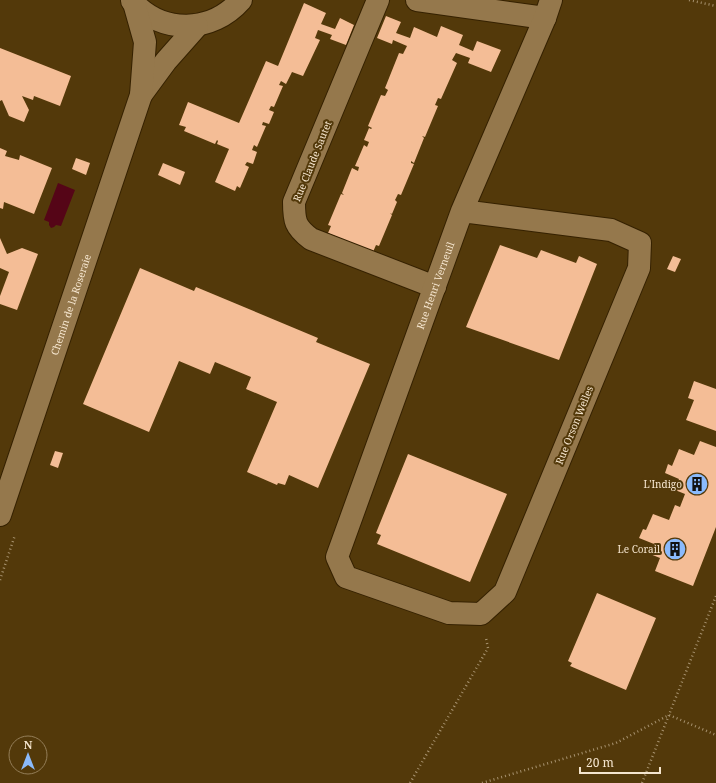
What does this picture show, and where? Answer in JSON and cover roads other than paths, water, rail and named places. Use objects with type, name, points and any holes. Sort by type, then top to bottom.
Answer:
[{"type":"street","points":[[133,2],[155,20],[176,26],[197,26],[217,20],[233,9],[241,0]]},
{"type":"street","name":"Rue Claude Sautet","points":[[378,0],[294,202],[294,219],[302,232],[311,239],[435,287]]},
{"type":"street","points":[[423,0],[548,9]]},
{"type":"street","name":"Chemin de la Roseraie","points":[[0,515],[141,94],[145,42],[133,2]]},
{"type":"street","name":"Rue Henri Verneuil","points":[[337,557],[462,211],[548,9]]},
{"type":"street","name":"Chemin de la Roseraie","points":[[141,94],[166,61],[197,26]]},
{"type":"street","name":"Rue Orson Welles","points":[[337,557],[346,577],[449,613],[481,614],[505,592],[639,268],[640,243],[611,230],[462,211]]},
{"type":"place","name":"L'Indigo","points":[[697,484]]},
{"type":"place","name":"Le Corail","points":[[675,549]]}]
